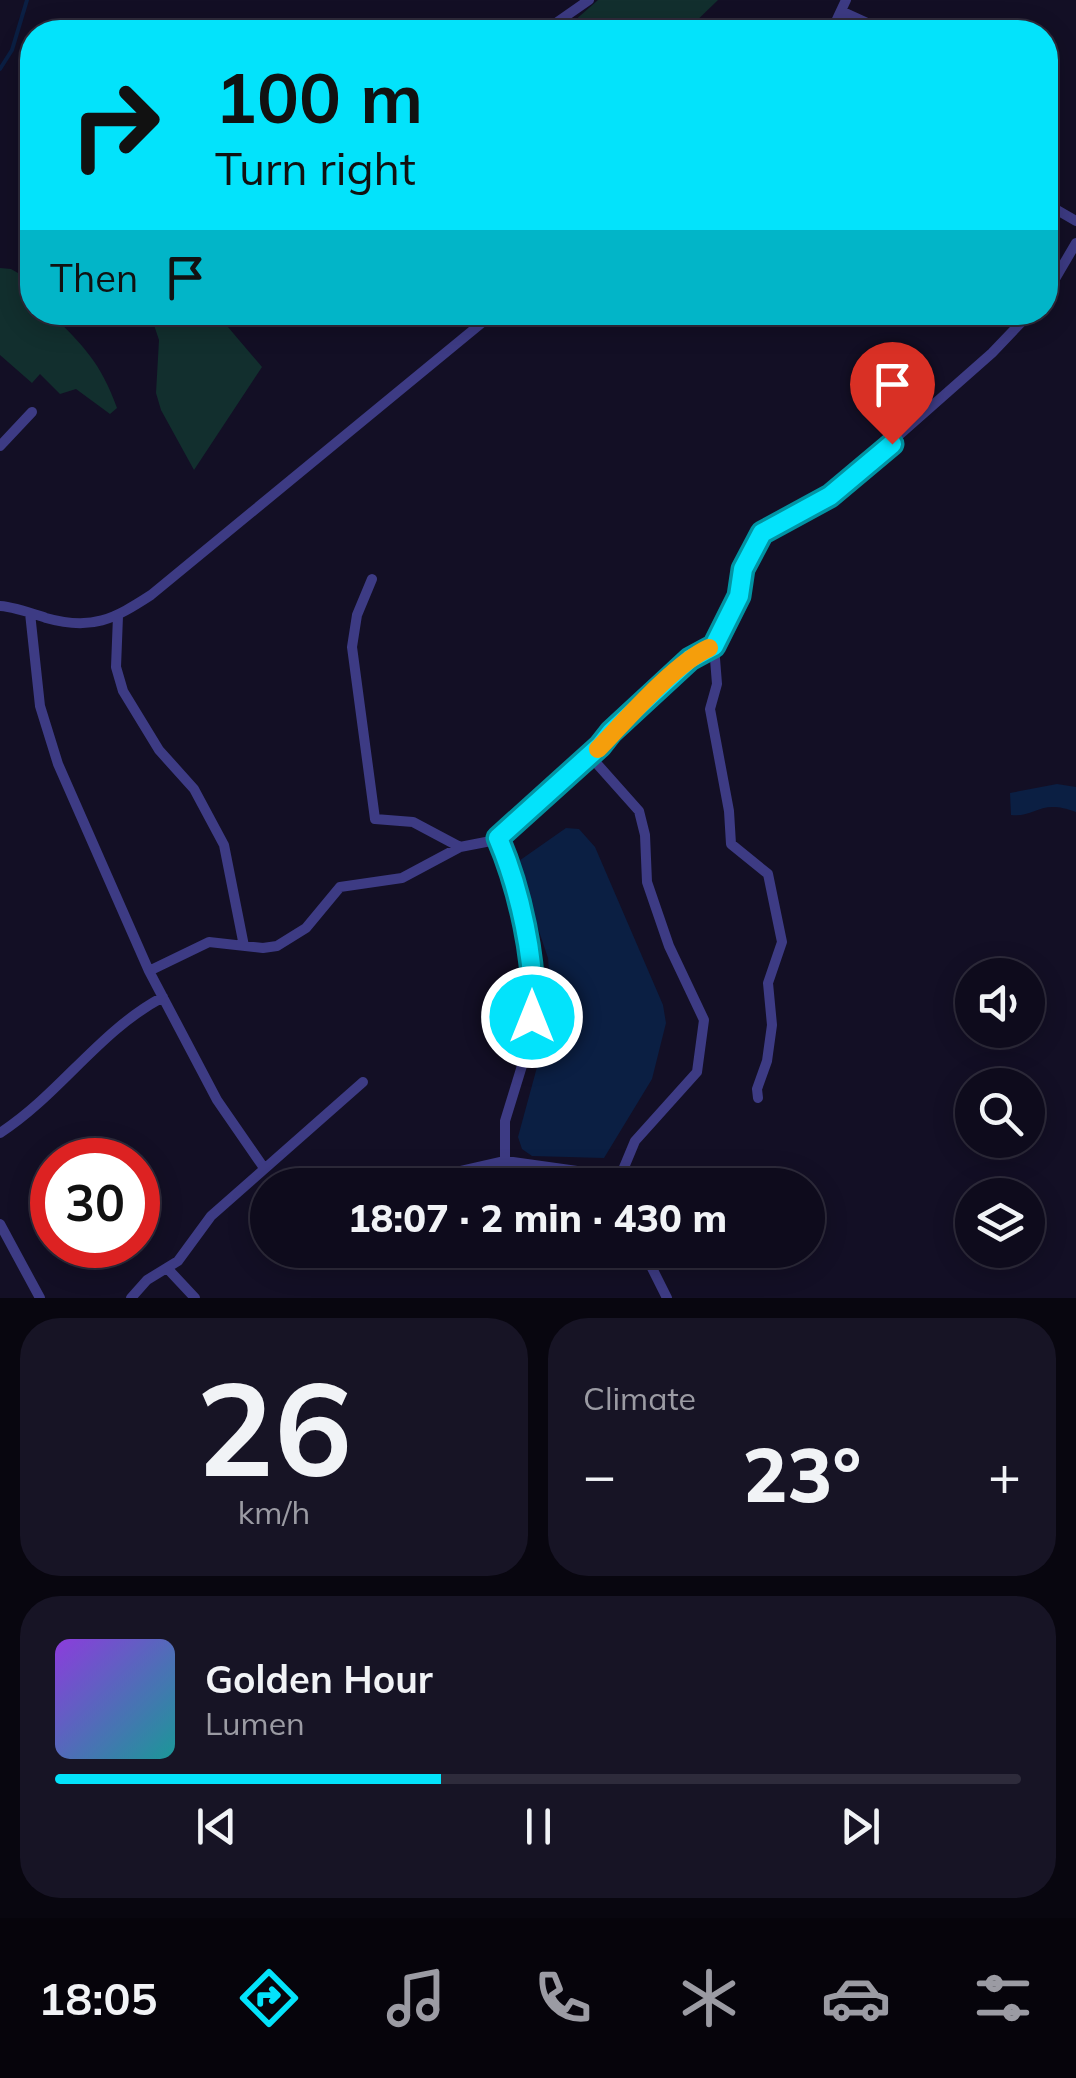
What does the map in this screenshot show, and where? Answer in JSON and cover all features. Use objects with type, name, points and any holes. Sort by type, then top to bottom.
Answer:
[{"type":"street","points":[[561,20],[590,0]]},
{"type":"street","points":[[843,5],[867,20]]},
{"type":"street","points":[[1058,274],[1076,243]]},
{"type":"street","points":[[1,603],[76,624],[118,616],[151,595],[479,325]]},
{"type":"street","points":[[758,1098],[772,1024],[768,983],[782,942],[768,874],[731,844],[729,811],[710,709],[717,684],[714,646],[739,596],[743,569],[762,533],[830,496],[992,354],[1020,325]]},
{"type":"street","points":[[0,446],[32,412]]},
{"type":"street","points":[[372,578],[352,646],[375,818],[413,822],[460,847]]},
{"type":"street","points":[[30,613],[37,687],[50,742],[149,971],[217,1100],[264,1168],[363,1082]]},
{"type":"street","points":[[118,616],[116,667],[124,691],[160,750],[194,789],[224,845],[244,946]]},
{"type":"street","points":[[149,971],[209,942],[268,948],[299,933],[340,886],[402,878],[460,847],[498,838],[690,659],[714,646]]},
{"type":"street","points":[[590,756],[639,811],[648,882],[668,946],[704,1020],[697,1072],[635,1141],[626,1168]]},
{"type":"street","points":[[498,838],[525,930],[534,997],[525,1056],[505,1121],[506,1161]]},
{"type":"street","points":[[0,1133],[46,1100],[132,1014],[163,997]]},
{"type":"street","points":[[475,1168],[506,1161],[546,1168]]},
{"type":"street","points":[[131,1298],[147,1280],[178,1262],[211,1216],[250,1181]]},
{"type":"street","points":[[0,1224],[40,1298]]},
{"type":"street","points":[[167,1268],[195,1298]]},
{"type":"street","points":[[652,1268],[668,1298]]},
{"type":"green space","points":[[598,0],[718,0],[697,20],[575,20]]},
{"type":"green space","points":[[0,268],[20,274],[20,325],[62,325],[90,356],[117,408],[110,414],[76,389],[60,394],[40,374],[32,383],[0,355]]},
{"type":"green space","points":[[154,325],[226,325],[262,367],[194,470],[161,410],[156,393],[159,340]]},
{"type":"water","points":[[1057,784],[1076,787],[1076,812],[1054,807],[1011,815],[1010,793]]},
{"type":"water","points":[[566,828],[579,829],[595,847],[663,1005],[666,1023],[652,1079],[604,1158],[532,1156],[522,1149],[518,1137],[552,1012],[548,958],[516,863]]},
{"type":"waterway","points":[[21,20],[27,0]]},
{"type":"waterway","points":[[0,69],[12,50],[20,23]]},
{"type":"slow traffic","points":[[598,749],[611,732],[690,659],[709,648]]},
{"type":"route","points":[[532,1017],[534,997],[525,930],[498,838],[690,659],[714,646],[739,596],[743,569],[762,533],[830,496],[892,444]]}]
